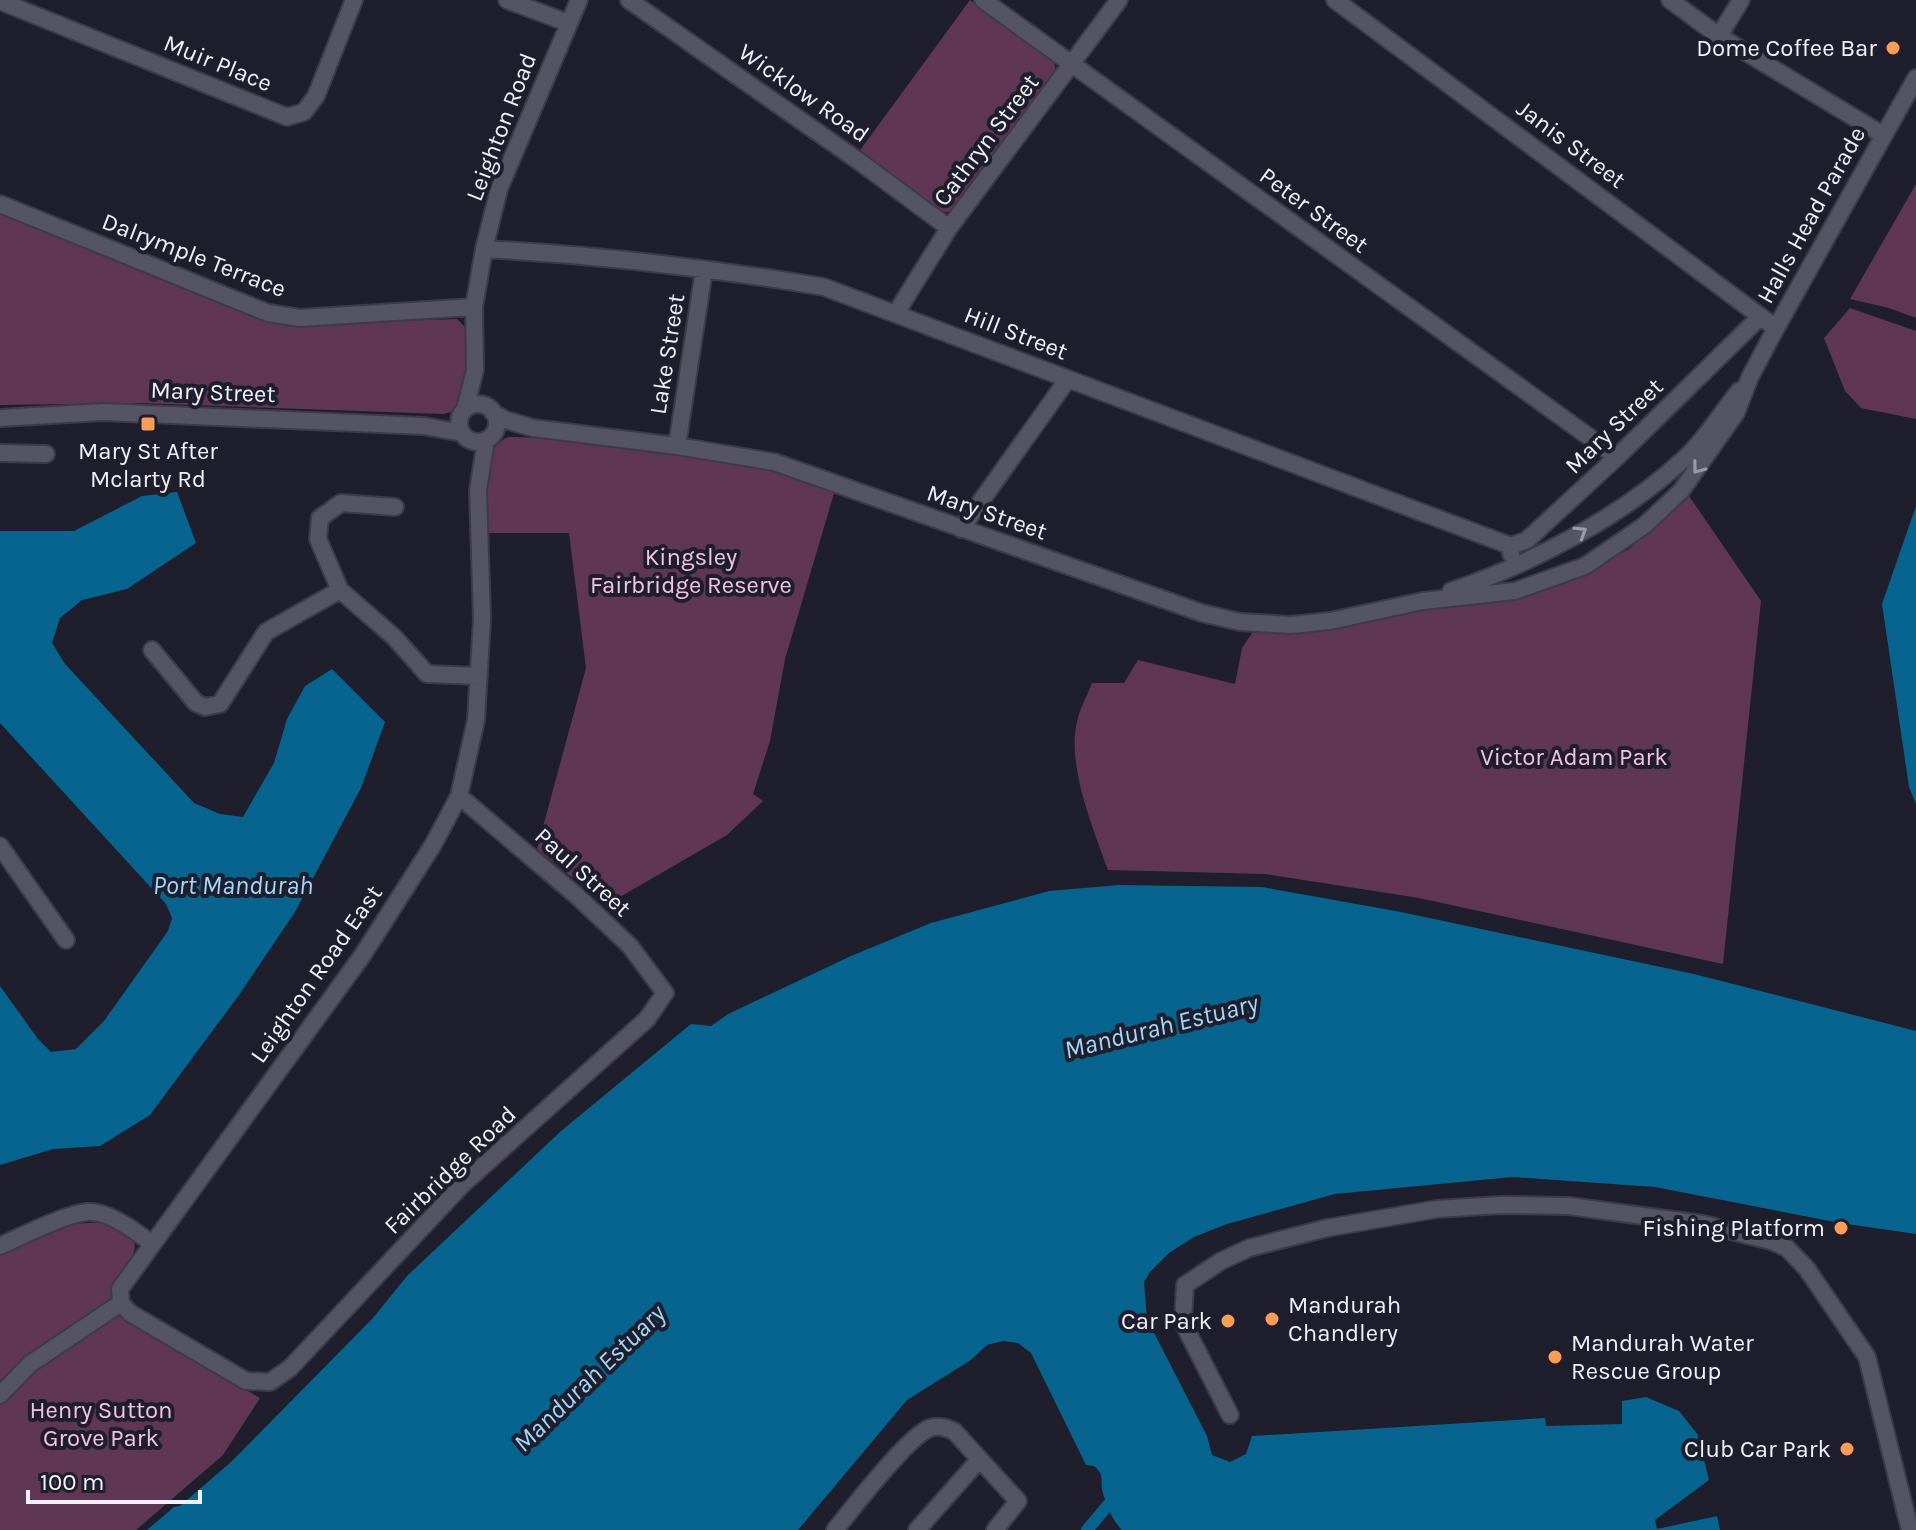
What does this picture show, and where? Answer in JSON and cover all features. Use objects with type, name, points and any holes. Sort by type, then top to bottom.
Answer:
[{"type":"street","name":"Muir Place","points":[[0,1],[287,117],[304,112],[316,96],[354,0]]},
{"type":"street","points":[[507,0],[568,23]]},
{"type":"street","name":"Leighton Road","points":[[463,412],[475,370],[474,307],[499,189],[579,0]]},
{"type":"street","name":"Wicklow Road","points":[[629,0],[949,228]]},
{"type":"street","name":"Peter Street","points":[[983,0],[1617,457]]},
{"type":"street","name":"Cathryn Street","points":[[896,313],[949,228],[1119,0]]},
{"type":"street","name":"Janis Street","points":[[1335,0],[1776,328]]},
{"type":"street","points":[[1670,0],[1719,36],[1883,135]]},
{"type":"street","points":[[1719,36],[1741,0]]},
{"type":"street","name":"Halls Head Parade","points":[[1515,591],[1585,566],[1645,525],[1681,491],[1736,413],[1750,377],[1776,328],[1916,78]]},
{"type":"street","name":"Dalrymple Terrace","points":[[0,204],[268,313],[300,318],[474,307]]},
{"type":"street","name":"Hill Street","points":[[484,249],[593,255],[824,287],[1511,546]]},
{"type":"street","name":"Lake Street","points":[[677,446],[704,270]]},
{"type":"street","name":"Mary Street","points":[[1511,546],[1527,540],[1760,317]]},
{"type":"street","name":"Leighton Road","points":[[475,370],[490,410]]},
{"type":"street","name":"Halls Head Parade","points":[[1512,568],[1561,544],[1660,479],[1700,443],[1750,377]]},
{"type":"street","points":[[961,529],[1068,379]]},
{"type":"street","name":"Mary Street","points":[[424,426],[449,421],[476,405],[506,420],[533,428],[774,462],[1202,613],[1240,622],[1315,624],[1423,601],[1515,591]]},
{"type":"street","points":[[489,439],[497,424],[490,410]]},
{"type":"street","name":"Mary Street","points":[[0,418],[103,412],[424,426],[465,436],[476,442],[533,428]]},
{"type":"street","points":[[463,412],[459,425],[465,436]]},
{"type":"street","name":"Leighton Road East","points":[[121,1303],[120,1289],[362,956],[433,845],[459,796],[476,720],[482,619],[478,490],[465,436]]},
{"type":"street","name":"Leighton Road East","points":[[478,490],[489,439]]},
{"type":"street","points":[[0,453],[46,454]]},
{"type":"street","points":[[395,507],[341,503],[320,518],[318,539],[340,590],[394,637],[427,674],[479,676]]},
{"type":"street","points":[[1511,546],[1515,591]]},
{"type":"street","name":"Mary Street","points":[[1423,601],[1512,568]]},
{"type":"street","points":[[152,650],[196,703],[205,707],[220,704],[266,632],[340,590]]},
{"type":"street","name":"Paul Street","points":[[459,796],[577,896],[619,936],[665,993]]},
{"type":"street","points":[[0,846],[66,940]]},
{"type":"street","name":"Fairbridge Road","points":[[121,1303],[130,1313],[246,1381],[270,1382],[290,1368],[463,1184],[647,1019],[665,993]]},
{"type":"street","points":[[1230,1415],[1183,1323],[1185,1285],[1221,1261],[1249,1248],[1327,1228],[1437,1209],[1501,1205],[1569,1206],[1703,1224],[1787,1248],[1807,1269],[1867,1357],[1910,1530]]},
{"type":"street","points":[[0,1246],[89,1211],[127,1225],[152,1244]]},
{"type":"street","points":[[0,1395],[30,1364],[121,1303]]},
{"type":"street","points":[[835,1530],[885,1469],[927,1429],[940,1426],[954,1431],[1018,1501],[995,1530]]},
{"type":"street","points":[[917,1530],[979,1460]]},
{"type":"green space","points":[[970,0],[1053,60],[1057,73],[956,210],[942,213],[858,153]]},
{"type":"green space","points":[[1916,184],[1916,318],[1850,299]]},
{"type":"green space","points":[[0,211],[307,324],[457,319],[468,330],[469,390],[459,410],[443,414],[138,403],[0,405]]},
{"type":"green space","points":[[1850,308],[1916,331],[1916,419],[1861,408],[1845,391],[1824,338]]},
{"type":"green space","name":"Kingsley Fairbridge Reserve","points":[[509,437],[574,441],[726,460],[780,472],[835,490],[785,659],[770,741],[753,794],[763,801],[727,835],[606,905],[537,849],[586,668],[569,533],[488,533],[488,465],[499,443]]},
{"type":"green space","name":"Victor Adam Park","points":[[1689,496],[1761,601],[1723,964],[1419,898],[1265,874],[1108,870],[1082,795],[1075,754],[1078,718],[1092,683],[1124,683],[1138,660],[1235,684],[1242,648],[1252,633],[1327,629],[1454,604],[1589,570],[1629,549]]},
{"type":"green space","name":"Henry Sutton Grove Park","points":[[101,1222],[127,1233],[135,1246],[133,1255],[113,1286],[119,1315],[260,1398],[223,1455],[136,1530],[0,1530],[0,1253],[8,1247],[75,1224]]},
{"type":"water","name":"Port Mandurah","points":[[177,492],[196,543],[127,589],[82,600],[60,618],[52,643],[65,664],[194,803],[220,814],[243,817],[274,763],[287,719],[305,686],[332,669],[385,722],[361,788],[295,912],[239,995],[150,1115],[100,1146],[53,1149],[0,1165],[0,986],[51,1052],[76,1049],[104,1021],[168,931],[172,918],[166,904],[0,723],[0,531],[74,531],[142,496]]},
{"type":"water","points":[[1916,506],[1916,804],[1909,787],[1882,604]]},
{"type":"water","name":"Mandurah Estuary","points":[[1119,885],[1262,887],[1401,912],[1694,974],[1916,1031],[1916,1234],[1840,1223],[1655,1187],[1512,1177],[1335,1194],[1227,1224],[1194,1237],[1169,1253],[1144,1282],[1147,1319],[1207,1436],[1212,1455],[1230,1462],[1246,1454],[1252,1436],[1545,1418],[1546,1426],[1622,1424],[1622,1401],[1646,1397],[1679,1411],[1698,1435],[1709,1480],[1655,1520],[1657,1529],[1717,1516],[1720,1530],[1122,1530],[1107,1505],[1100,1472],[1094,1466],[1086,1465],[1031,1353],[1018,1343],[1003,1341],[987,1345],[971,1360],[907,1400],[798,1530],[147,1530],[231,1462],[373,1318],[407,1276],[561,1131],[691,1024],[711,1026],[728,1014],[851,956],[931,923],[1049,891]]},
{"type":"waterway","points":[[1087,1530],[1108,1505]]},
{"type":"place","name":"Dome Coffee Bar","points":[[1893,48]]},
{"type":"place","name":"Mary St After Mclarty Rd","points":[[148,424]]},
{"type":"place","name":"Fishing Platform","points":[[1841,1228]]},
{"type":"place","name":"Mandurah Chandlery","points":[[1272,1319]]},
{"type":"place","name":"Car Park","points":[[1228,1321]]},
{"type":"place","name":"Mandurah Water Rescue Group","points":[[1555,1357]]},
{"type":"place","name":"Club Car Park","points":[[1847,1449]]}]
